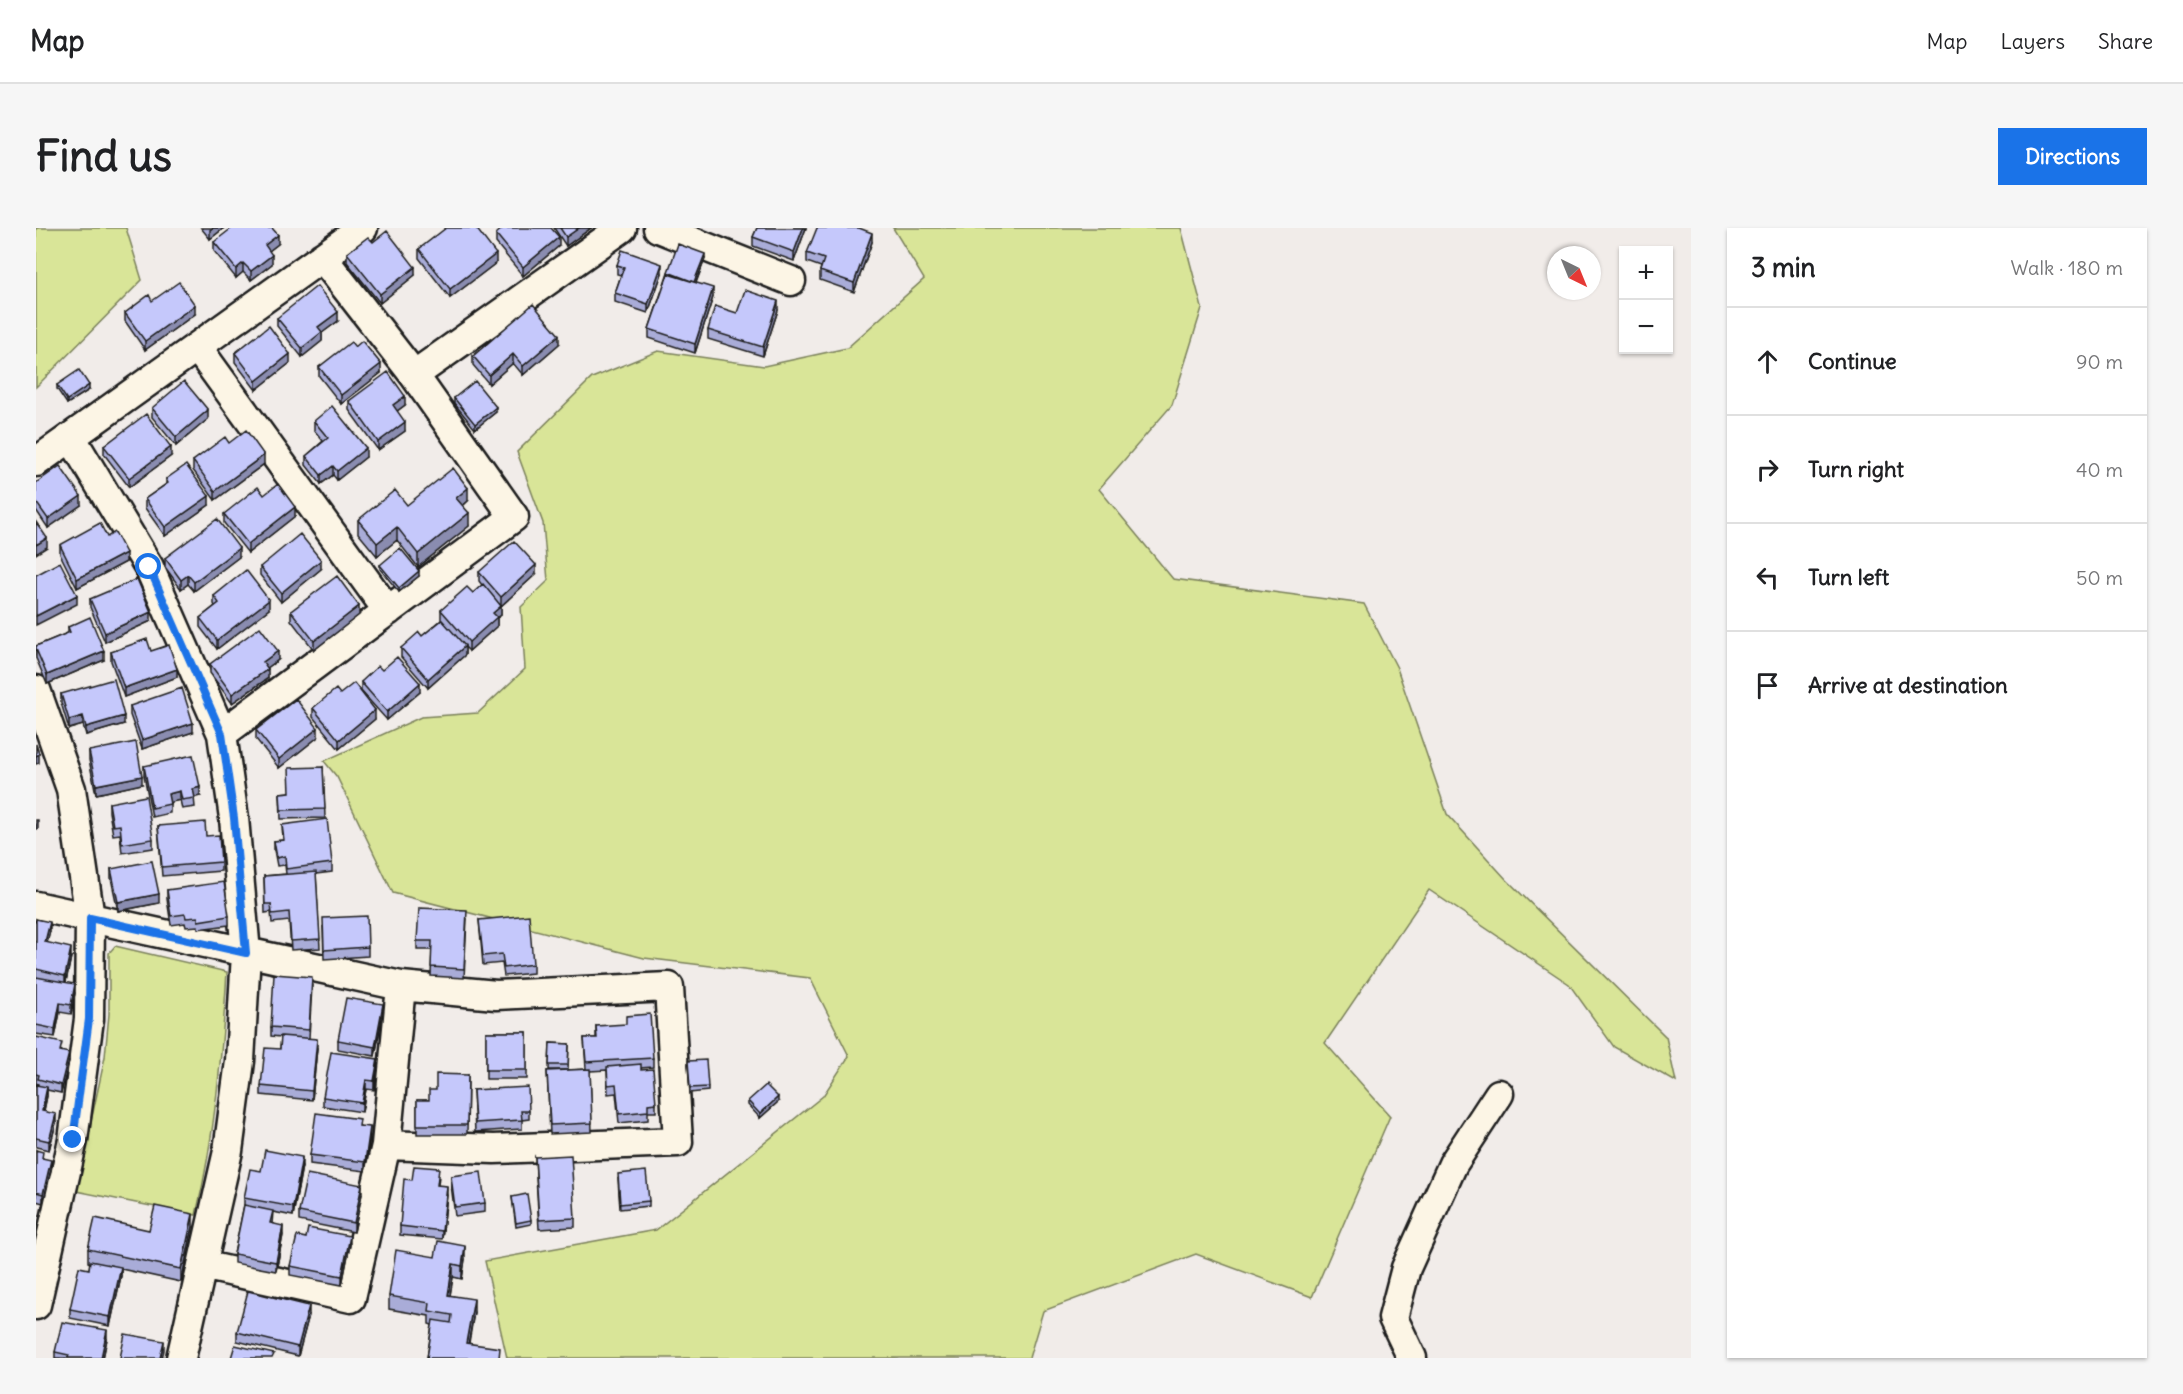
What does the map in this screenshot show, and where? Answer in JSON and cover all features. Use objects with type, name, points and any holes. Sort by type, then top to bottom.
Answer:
[{"type":"street","points":[[36,462],[363,228]]},
{"type":"street","points":[[414,375],[622,228]]},
{"type":"street","points":[[658,228],[792,281]]},
{"type":"street","points":[[222,734],[514,517],[414,375],[322,257]]},
{"type":"street","points":[[197,347],[388,611]]},
{"type":"street","points":[[71,437],[149,567],[222,734],[234,818],[246,953],[240,1061],[228,1151],[181,1358]]},
{"type":"street","points":[[36,690],[71,789],[90,918],[89,1019],[73,1140],[36,1305]]},
{"type":"street","points":[[36,906],[401,986],[496,995],[669,987],[678,1142],[494,1149],[386,1145]]},
{"type":"street","points":[[202,1265],[351,1298],[386,1145],[401,986]]},
{"type":"street","points":[[1412,1358],[1393,1318],[1406,1268],[1453,1164],[1499,1094]]},
{"type":"green space","points":[[36,228],[126,228],[142,280],[36,387]]},
{"type":"green space","points":[[893,228],[1181,228],[1202,308],[1172,405],[1099,489],[1173,579],[1364,604],[1397,668],[1447,814],[1506,879],[1666,1037],[1676,1082],[1614,1047],[1569,984],[1429,890],[1325,1043],[1390,1116],[1312,1297],[1196,1254],[1043,1311],[1029,1358],[507,1358],[485,1261],[656,1230],[823,1096],[849,1056],[810,978],[644,958],[393,893],[337,777],[324,761],[421,717],[478,713],[525,669],[521,607],[548,581],[543,523],[517,452],[592,378],[658,351],[764,366],[847,348],[924,279]]},
{"type":"green space","points":[[115,946],[227,972],[217,1094],[196,1215],[76,1191],[105,1057],[109,1014],[109,953]]},
{"type":"building","points":[[232,228],[272,228],[278,235],[265,245],[272,255],[251,271],[243,263],[236,269],[214,242]]},
{"type":"building","points":[[446,228],[476,228],[496,254],[450,289],[419,249]]},
{"type":"building","points":[[503,228],[551,228],[559,237],[523,267],[496,234]]},
{"type":"building","points":[[560,228],[579,228],[566,237]]},
{"type":"building","points":[[757,228],[803,228],[794,252],[753,237]]},
{"type":"building","points":[[817,228],[859,228],[872,233],[854,283],[820,271],[824,259],[807,253]]},
{"type":"building","points":[[387,231],[415,267],[380,294],[347,253],[368,237],[373,242]]},
{"type":"building","points":[[678,244],[705,254],[694,282],[668,272]]},
{"type":"building","points":[[622,250],[662,264],[648,304],[615,293],[624,267],[617,265]]},
{"type":"building","points":[[668,274],[713,288],[695,344],[649,329]]},
{"type":"building","points":[[179,282],[195,305],[145,341],[125,313],[149,295],[152,301]]},
{"type":"building","points":[[317,286],[338,312],[318,327],[322,332],[302,348],[277,318]]},
{"type":"building","points":[[745,290],[778,301],[763,347],[708,330],[715,306],[737,313]]},
{"type":"building","points":[[533,304],[559,335],[523,366],[513,354],[489,375],[473,356]]},
{"type":"building","points":[[269,326],[290,354],[256,381],[235,353]]},
{"type":"building","points":[[362,341],[381,364],[341,395],[319,367],[351,342],[355,347]]},
{"type":"building","points":[[79,370],[89,385],[67,400],[57,385]]},
{"type":"building","points":[[388,372],[405,396],[393,405],[405,422],[378,442],[349,401]]},
{"type":"building","points":[[184,381],[208,410],[176,437],[152,408]]},
{"type":"building","points":[[475,381],[496,407],[475,424],[454,398]]},
{"type":"building","points":[[332,406],[366,448],[337,471],[333,466],[321,475],[306,456],[328,438],[314,421]]},
{"type":"building","points":[[146,414],[171,447],[129,478],[104,446]]},
{"type":"building","points":[[246,430],[264,455],[215,491],[193,461],[225,437],[229,443]]},
{"type":"building","points":[[186,465],[209,496],[165,527],[145,499],[168,483],[166,479]]},
{"type":"building","points":[[60,466],[81,496],[48,519],[36,502],[36,483]]},
{"type":"building","points":[[453,468],[468,488],[456,498],[469,513],[418,554],[397,527],[377,543],[358,520],[395,490],[407,505]]},
{"type":"building","points":[[278,484],[295,507],[248,544],[224,514],[258,487],[264,495]]},
{"type":"building","points":[[217,519],[239,548],[194,582],[188,575],[181,580],[165,558]]},
{"type":"building","points":[[36,522],[47,538],[36,545]]},
{"type":"building","points":[[100,523],[107,537],[115,532],[126,553],[77,579],[60,545]]},
{"type":"building","points":[[300,534],[321,560],[281,593],[260,567]]},
{"type":"building","points":[[514,541],[536,565],[501,597],[479,572]]},
{"type":"building","points":[[400,548],[419,571],[399,588],[380,565]]},
{"type":"building","points":[[60,562],[77,595],[36,616],[36,575]]},
{"type":"building","points":[[246,570],[269,600],[217,640],[200,618],[219,603],[214,596]]},
{"type":"building","points":[[337,576],[359,606],[314,641],[291,611]]},
{"type":"building","points":[[137,579],[151,612],[105,633],[90,599]]},
{"type":"building","points":[[483,584],[501,606],[493,613],[497,617],[469,642],[441,610],[467,587],[473,593]]},
{"type":"building","points":[[90,617],[104,651],[47,675],[36,646],[70,632],[68,627]]},
{"type":"building","points":[[442,620],[465,646],[428,679],[401,648],[419,632],[422,636]]},
{"type":"building","points":[[260,627],[278,651],[263,662],[268,669],[232,694],[210,664]]},
{"type":"building","points":[[147,639],[151,651],[169,645],[177,669],[124,688],[111,652]]},
{"type":"building","points":[[397,657],[420,683],[387,712],[361,682],[378,666],[382,670]]},
{"type":"building","points":[[114,679],[124,716],[86,727],[83,716],[69,720],[61,694]]},
{"type":"building","points":[[354,683],[375,710],[339,740],[313,708],[336,689],[340,694]]},
{"type":"building","points":[[182,688],[193,723],[142,740],[130,706]]},
{"type":"building","points":[[296,699],[318,728],[279,759],[256,730]]},
{"type":"building","points":[[136,742],[142,776],[96,785],[89,751]]},
{"type":"building","points":[[193,755],[200,787],[193,789],[195,798],[182,800],[180,791],[168,794],[170,804],[152,808],[144,766]]},
{"type":"building","points":[[323,767],[325,809],[281,810],[280,793],[290,792],[289,768]]},
{"type":"building","points":[[146,796],[153,839],[122,844],[120,825],[113,826],[109,803]]},
{"type":"building","points":[[327,819],[332,863],[286,869],[285,856],[277,858],[274,841],[284,840],[282,825]]},
{"type":"building","points":[[205,822],[206,836],[219,835],[221,862],[162,867],[158,826]]},
{"type":"building","points":[[152,861],[159,894],[118,902],[111,869]]},
{"type":"building","points":[[316,872],[320,939],[291,941],[289,912],[272,914],[271,904],[265,904],[264,876]]},
{"type":"building","points":[[224,882],[229,916],[198,921],[198,917],[186,918],[185,914],[171,916],[167,890]]},
{"type":"building","points":[[419,908],[467,910],[464,969],[431,967],[432,941],[417,941]]},
{"type":"building","points":[[529,915],[533,964],[504,968],[502,954],[483,956],[479,920]]},
{"type":"building","points":[[367,916],[368,947],[324,950],[323,918]]},
{"type":"building","points":[[36,919],[50,922],[45,942],[71,948],[65,976],[36,969]]},
{"type":"building","points":[[274,974],[312,977],[309,1030],[271,1027]]},
{"type":"building","points":[[36,977],[75,984],[71,1005],[60,1003],[55,1029],[36,1025]]},
{"type":"building","points":[[346,998],[383,1004],[375,1047],[338,1040]]},
{"type":"building","points":[[650,1014],[653,1058],[586,1062],[584,1038],[597,1038],[596,1026],[626,1024],[626,1016]]},
{"type":"building","points":[[486,1032],[527,1032],[527,1070],[486,1070]]},
{"type":"building","points":[[281,1036],[317,1039],[312,1091],[261,1086],[265,1048],[280,1049]]},
{"type":"building","points":[[36,1037],[62,1043],[60,1051],[69,1053],[61,1085],[38,1079]]},
{"type":"building","points":[[550,1043],[569,1044],[568,1065],[549,1065]]},
{"type":"building","points":[[331,1052],[378,1059],[374,1081],[366,1080],[362,1103],[323,1097]]},
{"type":"building","points":[[706,1060],[708,1087],[690,1088],[688,1061]]},
{"type":"building","points":[[641,1064],[641,1070],[653,1069],[656,1103],[648,1104],[648,1111],[619,1114],[616,1084],[608,1085],[607,1067]]},
{"type":"building","points":[[590,1069],[592,1123],[550,1125],[547,1071]]},
{"type":"building","points":[[436,1074],[468,1075],[467,1125],[417,1125],[417,1100],[429,1100],[429,1090],[436,1090]]},
{"type":"building","points":[[36,1085],[47,1087],[42,1111],[56,1114],[49,1141],[36,1138]]},
{"type":"building","points":[[766,1085],[778,1097],[760,1114],[748,1101]]},
{"type":"building","points":[[528,1087],[529,1111],[521,1111],[522,1120],[475,1123],[473,1090]]},
{"type":"building","points":[[316,1113],[360,1119],[359,1126],[370,1127],[365,1162],[310,1155]]},
{"type":"building","points":[[36,1150],[43,1152],[42,1158],[51,1160],[43,1194],[36,1192]]},
{"type":"building","points":[[265,1150],[302,1157],[293,1207],[244,1198],[250,1169],[261,1171]]},
{"type":"building","points":[[571,1155],[575,1218],[539,1220],[535,1157]]},
{"type":"building","points":[[414,1166],[439,1168],[437,1185],[447,1186],[442,1231],[400,1226],[404,1179],[412,1180]]},
{"type":"building","points":[[646,1171],[649,1201],[620,1204],[618,1174]]},
{"type":"building","points":[[481,1172],[485,1203],[455,1207],[451,1176]]},
{"type":"building","points":[[307,1174],[362,1185],[354,1223],[299,1212]]},
{"type":"building","points":[[527,1194],[531,1220],[516,1223],[512,1197]]},
{"type":"building","points":[[244,1205],[273,1211],[270,1223],[283,1226],[276,1262],[234,1254]]},
{"type":"building","points":[[155,1206],[193,1214],[181,1269],[88,1249],[95,1218],[149,1230]]},
{"type":"building","points":[[308,1228],[350,1236],[342,1276],[290,1266],[297,1236],[306,1238]]},
{"type":"building","points":[[438,1241],[465,1246],[462,1266],[453,1264],[448,1295],[474,1299],[466,1343],[500,1348],[499,1358],[427,1358],[433,1320],[451,1323],[452,1315],[429,1311],[430,1303],[389,1296],[396,1250],[435,1257]]},
{"type":"building","points":[[90,1261],[121,1267],[110,1317],[70,1309],[79,1267],[89,1269]]},
{"type":"building","points":[[248,1291],[309,1306],[298,1347],[237,1332]]},
{"type":"building","points":[[62,1322],[107,1330],[101,1358],[68,1358],[69,1355],[55,1352]]},
{"type":"building","points":[[125,1334],[164,1341],[160,1358],[120,1358]]},
{"type":"building","points":[[235,1345],[274,1354],[272,1358],[231,1358]]},
{"type":"route","points":[[73,1140],[89,1019],[90,918],[246,953],[234,818],[222,734],[149,567]]}]
